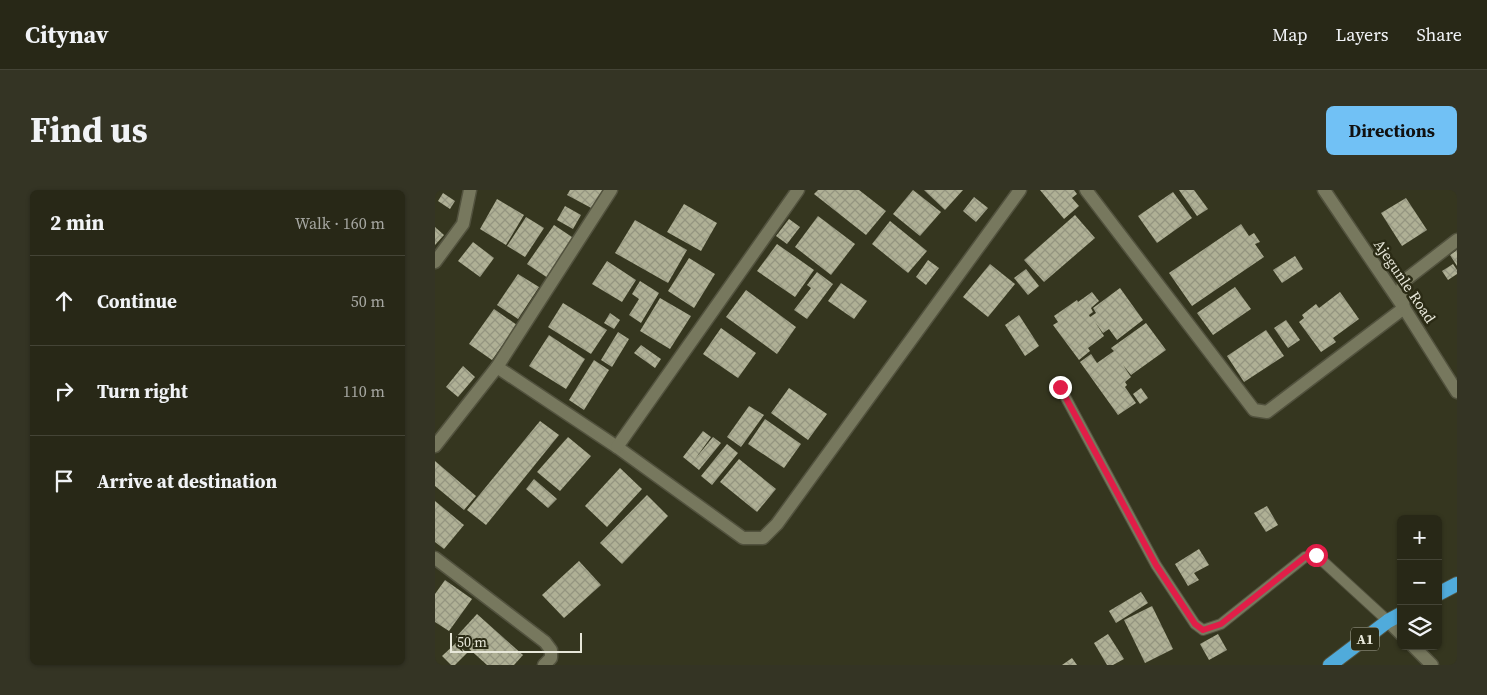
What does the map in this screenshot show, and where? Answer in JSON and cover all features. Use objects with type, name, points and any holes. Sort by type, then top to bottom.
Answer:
[{"type":"highway","points":[[1442,592],[1457,584]]},
{"type":"highway","name":"A1","points":[[1330,665],[1397,616]]},
{"type":"street","points":[[435,262],[463,224],[471,190]]},
{"type":"street","points":[[435,446],[497,367],[611,190]]},
{"type":"street","points":[[617,447],[798,190]]},
{"type":"street","points":[[497,367],[617,447],[743,538],[763,538],[777,524],[1020,190]]},
{"type":"street","points":[[1086,190],[1255,410],[1267,412],[1404,308],[1401,291],[1404,281],[1457,240]]},
{"type":"street","name":"Ajegunle Road","points":[[1324,190],[1404,308],[1457,392]]},
{"type":"street","points":[[435,558],[545,642],[551,650],[551,658],[544,665]]},
{"type":"street","points":[[1388,621],[1397,630]]},
{"type":"street","points":[[1417,650],[1433,665]]},
{"type":"lane","points":[[1060,387],[1156,565],[1195,624],[1203,630],[1221,624],[1305,557],[1316,555],[1388,621]]},
{"type":"building","points":[[570,190],[606,190],[595,210],[567,195]]},
{"type":"building","points":[[818,190],[859,190],[886,211],[866,235],[814,194]]},
{"type":"building","points":[[913,190],[941,212],[920,236],[893,214]]},
{"type":"building","points":[[924,190],[963,190],[945,210]]},
{"type":"building","points":[[1040,190],[1074,190],[1077,194],[1072,198],[1079,206],[1064,219]]},
{"type":"building","points":[[1179,190],[1194,190],[1208,209],[1197,216]]},
{"type":"building","points":[[1173,192],[1192,218],[1157,243],[1138,216]]},
{"type":"building","points":[[443,193],[455,201],[450,209],[438,201]]},
{"type":"building","points":[[974,197],[988,208],[976,222],[963,211]]},
{"type":"building","points":[[1406,198],[1427,230],[1402,246],[1381,213]]},
{"type":"building","points":[[497,199],[524,215],[506,245],[480,229]]},
{"type":"building","points":[[684,204],[717,223],[701,251],[667,232]]},
{"type":"building","points":[[565,206],[581,215],[573,229],[557,220]]},
{"type":"building","points":[[1075,215],[1095,238],[1044,282],[1024,260]]},
{"type":"building","points":[[818,216],[855,244],[831,275],[795,247]]},
{"type":"building","points":[[526,217],[544,228],[525,257],[507,246]]},
{"type":"building","points":[[789,219],[800,227],[787,244],[776,236]]},
{"type":"building","points":[[635,220],[687,250],[668,283],[615,253]]},
{"type":"building","points":[[890,221],[927,251],[908,273],[872,244]]},
{"type":"building","points":[[1241,224],[1249,236],[1254,233],[1260,242],[1255,244],[1264,257],[1192,306],[1169,273]]},
{"type":"building","points":[[554,225],[575,239],[548,278],[527,264]]},
{"type":"building","points":[[435,227],[444,235],[435,245]]},
{"type":"building","points":[[473,242],[494,258],[480,277],[458,261]]},
{"type":"building","points":[[777,244],[814,270],[795,297],[757,271]]},
{"type":"building","points":[[1457,250],[1457,266],[1450,255]]},
{"type":"building","points":[[1295,256],[1303,269],[1282,283],[1273,270]]},
{"type":"building","points":[[689,258],[715,274],[694,308],[668,291]]},
{"type":"building","points":[[928,260],[939,268],[926,285],[916,277]]},
{"type":"building","points":[[607,261],[636,280],[622,302],[592,284]]},
{"type":"building","points":[[990,264],[1015,284],[988,317],[963,297]]},
{"type":"building","points":[[1453,264],[1457,274],[1448,280],[1442,271]]},
{"type":"building","points":[[1026,269],[1039,286],[1028,295],[1014,278]]},
{"type":"building","points":[[817,272],[833,284],[807,319],[794,310],[811,288],[807,285]]},
{"type":"building","points":[[518,274],[539,287],[518,319],[497,305]]},
{"type":"building","points":[[640,281],[659,293],[641,323],[629,315],[639,299],[632,294]]},
{"type":"building","points":[[841,283],[867,301],[854,319],[828,301]]},
{"type":"building","points":[[1235,287],[1251,309],[1213,335],[1197,313]]},
{"type":"building","points":[[1120,288],[1143,320],[1117,340],[1109,329],[1103,333],[1095,322],[1104,336],[1088,348],[1090,351],[1079,360],[1053,325],[1058,322],[1054,316],[1092,292],[1099,301],[1091,308],[1093,312],[1089,315],[1090,317],[1096,313],[1093,308]]},
{"type":"building","points":[[746,290],[796,327],[777,354],[726,317]]},
{"type":"building","points":[[1340,292],[1359,319],[1333,338],[1336,342],[1321,352],[1299,322],[1304,318],[1302,315],[1316,304],[1319,308]]},
{"type":"building","points":[[660,298],[691,316],[670,349],[640,331]]},
{"type":"building","points":[[563,303],[607,330],[591,354],[548,327]]},
{"type":"building","points":[[494,309],[517,325],[492,360],[469,344]]},
{"type":"building","points":[[610,313],[620,320],[614,329],[604,323]]},
{"type":"building","points":[[1019,315],[1039,346],[1025,356],[1005,325]]},
{"type":"building","points":[[1286,320],[1300,340],[1288,348],[1274,328]]},
{"type":"building","points":[[1146,323],[1166,350],[1131,375],[1123,365],[1131,377],[1125,382],[1127,385],[1125,387],[1136,403],[1118,415],[1080,362],[1091,354],[1097,363],[1114,351],[1111,348]]},
{"type":"building","points":[[721,328],[756,353],[738,378],[703,354]]},
{"type":"building","points":[[1266,330],[1284,356],[1244,382],[1227,356]]},
{"type":"building","points":[[618,332],[629,339],[612,367],[601,360]]},
{"type":"building","points":[[549,335],[585,359],[566,389],[529,366]]},
{"type":"building","points":[[641,345],[661,359],[655,368],[634,353]]},
{"type":"building","points":[[594,360],[609,370],[584,410],[569,400]]},
{"type":"building","points":[[463,366],[475,377],[458,397],[446,387]]},
{"type":"building","points":[[789,388],[827,414],[808,440],[771,413]]},
{"type":"building","points":[[1141,388],[1148,398],[1140,404],[1133,394]]},
{"type":"building","points":[[749,406],[764,415],[741,447],[727,437]]},
{"type":"building","points":[[765,419],[801,444],[784,468],[748,444]]},
{"type":"building","points":[[540,421],[559,435],[486,525],[467,510]]},
{"type":"building","points":[[703,431],[711,437],[695,459],[713,437],[721,443],[699,470],[683,457]]},
{"type":"building","points":[[568,437],[591,456],[560,491],[537,472]]},
{"type":"building","points":[[727,444],[738,453],[712,485],[701,476]]},
{"type":"building","points":[[739,459],[776,489],[757,512],[720,482]]},
{"type":"building","points":[[435,461],[476,496],[464,510],[435,486]]},
{"type":"building","points":[[620,468],[642,489],[607,527],[585,506]]},
{"type":"building","points":[[534,479],[557,499],[548,508],[526,489]]},
{"type":"building","points":[[647,495],[668,516],[622,564],[600,543]]},
{"type":"building","points":[[435,501],[464,525],[444,549],[435,542]]},
{"type":"building","points":[[1267,506],[1278,525],[1266,532],[1254,513]]},
{"type":"building","points":[[1199,549],[1209,565],[1194,573],[1199,580],[1188,586],[1175,564]]},
{"type":"building","points":[[579,561],[601,585],[564,618],[542,595]]},
{"type":"building","points":[[445,580],[472,599],[449,631],[435,622],[435,594]]},
{"type":"building","points":[[1141,592],[1148,603],[1116,623],[1109,611]]},
{"type":"building","points":[[1152,606],[1173,649],[1145,663],[1124,620]]},
{"type":"building","points":[[477,614],[523,655],[514,665],[487,665],[456,637]]},
{"type":"building","points":[[1108,634],[1124,659],[1113,665],[1107,665],[1094,643]]},
{"type":"building","points":[[1218,634],[1227,650],[1209,660],[1200,644]]},
{"type":"building","points":[[456,643],[467,653],[455,665],[451,665],[442,656]]},
{"type":"building","points":[[1072,658],[1077,665],[1062,665]]},
{"type":"route","points":[[1060,387],[1156,565],[1195,624],[1203,630],[1221,624],[1305,557],[1316,555]]}]
